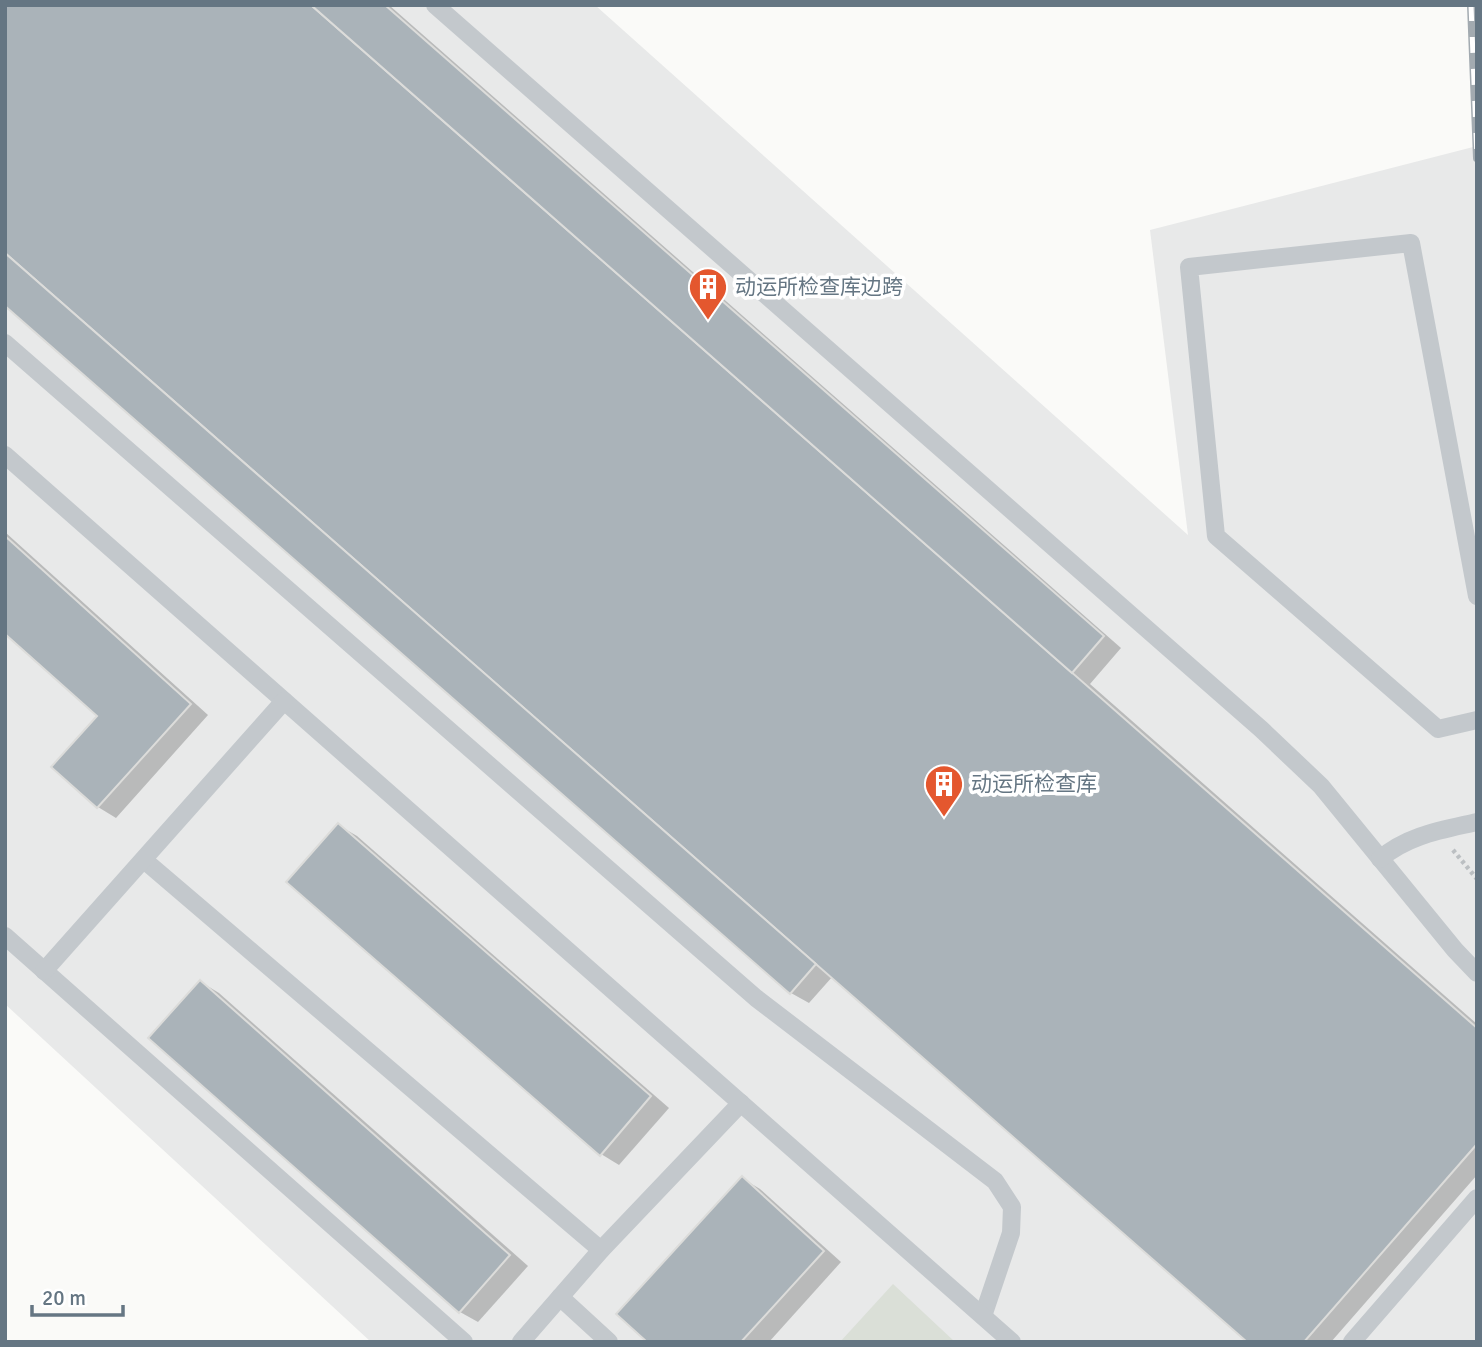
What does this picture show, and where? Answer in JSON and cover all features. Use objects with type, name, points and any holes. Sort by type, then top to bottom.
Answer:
[{"type":"lane","points":[[435,5],[1261,729],[1321,786],[1477,973]]},
{"type":"lane","points":[[1477,596],[1411,243],[1189,267],[1216,536],[1438,729],[1477,720]]},
{"type":"lane","points":[[5,343],[756,998],[995,1181],[1012,1207],[1011,1233],[983,1316]]},
{"type":"lane","points":[[5,456],[1012,1342]]},
{"type":"lane","points":[[44,971],[284,701]]},
{"type":"lane","points":[[1380,859],[1395,846],[1411,838],[1477,821]]},
{"type":"lane","points":[[144,860],[601,1250]]},
{"type":"lane","points":[[5,936],[464,1342]]},
{"type":"lane","points":[[521,1342],[601,1250],[741,1103]]},
{"type":"lane","points":[[1352,1342],[1477,1198]]},
{"type":"lane","points":[[560,1297],[609,1342]]},
{"type":"path","points":[[1437,832],[1477,878]]},
{"type":"shaded area","points":[[5,5],[595,5],[1188,535],[1150,230],[1477,146],[1477,1342],[371,1342],[5,1004]]},
{"type":"shaded area","points":[[893,1284],[955,1342],[840,1342]]},
{"type":"building","name":"动运所检查库","points":[[5,5],[311,5],[1477,1028],[1477,1144],[1304,1342],[1247,1342],[5,253]]},
{"type":"building","name":"动运所检查库边跨","points":[[311,5],[385,5],[1104,636],[1072,673]]},
{"type":"building","points":[[5,253],[816,964],[790,994],[5,306]]},
{"type":"building","points":[[5,536],[191,704],[97,808],[51,767],[97,716],[5,634]]},
{"type":"building","points":[[338,823],[651,1096],[600,1156],[286,882]]},
{"type":"building","points":[[200,980],[510,1255],[459,1313],[148,1038]]},
{"type":"building","points":[[742,1176],[824,1251],[741,1342],[647,1342],[616,1314]]},
{"type":"railway","points":[[1471,5],[1477,158]]},
{"type":"place","name":"动运所检查库边跨","points":[[708,321]]},
{"type":"place","name":"动运所检查库","points":[[944,818]]}]
